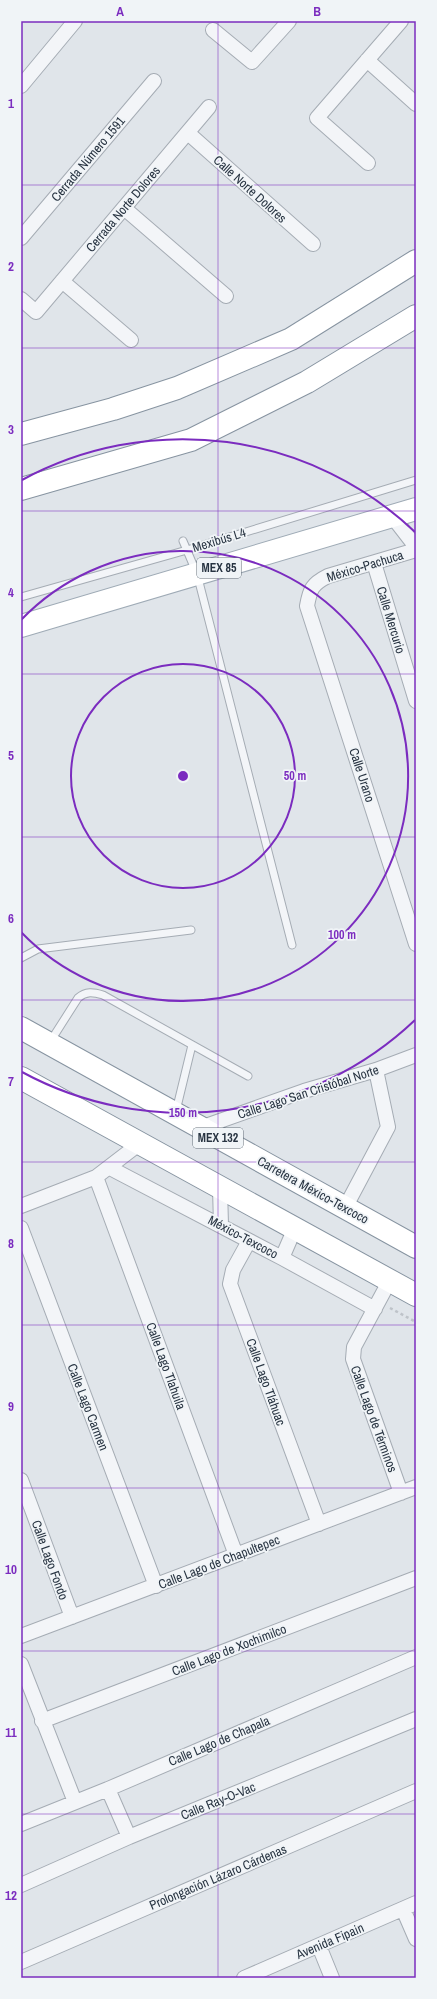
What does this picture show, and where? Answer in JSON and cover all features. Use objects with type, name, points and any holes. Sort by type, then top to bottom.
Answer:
[{"type":"main road","points":[[21,434],[113,409],[177,388],[291,339],[416,261]]},
{"type":"main road","points":[[21,489],[192,440],[307,382],[416,316]]},
{"type":"main road","name":"MEX 85","points":[[21,626],[416,509]]},
{"type":"main road","name":"Carretera México-Texcoco","points":[[21,1028],[416,1247]]},
{"type":"main road","points":[[21,1078],[416,1295]]},
{"type":"street","points":[[21,86],[75,21]]},
{"type":"street","points":[[213,30],[252,62],[289,21]]},
{"type":"street","points":[[368,163],[317,118],[401,21]]},
{"type":"street","points":[[367,60],[416,104]]},
{"type":"street","name":"Cerrada Número 1591","points":[[21,238],[154,81]]},
{"type":"street","name":"Cerrada Norte Dolores","points":[[21,299],[36,312],[209,107]]},
{"type":"street","name":"Calle Norte Dolores","points":[[188,133],[313,244]]},
{"type":"street","points":[[124,208],[226,296]]},
{"type":"street","points":[[62,281],[131,340]]},
{"type":"street","points":[[392,516],[416,547]]},
{"type":"street","name":"México-Pachuca","points":[[307,606],[309,594],[315,582],[328,576],[416,550]]},
{"type":"street","name":"Calle Mercurio","points":[[374,563],[416,701]]},
{"type":"street","name":"Calle Urano","points":[[307,606],[416,944]]},
{"type":"street","name":"Calle Lago San Cristóbal Norte","points":[[200,1128],[304,1091],[376,1070],[416,1055]]},
{"type":"street","points":[[345,1208],[388,1127],[376,1070]]},
{"type":"street","points":[[21,1206],[96,1177],[110,1168],[139,1144]]},
{"type":"street","name":"México-Texcoco","points":[[110,1168],[377,1306]]},
{"type":"street","name":"Calle Lago Tlahuila","points":[[96,1177],[236,1555]]},
{"type":"street","points":[[220,1188],[221,1225]]},
{"type":"street","name":"Calle Lago Carmen","points":[[21,1228],[156,1586]]},
{"type":"street","points":[[282,1258],[295,1228]]},
{"type":"street","name":"Calle Lago Tláhuac","points":[[249,1241],[233,1270],[230,1284],[319,1524]]},
{"type":"street","name":"Calle Lago de Términos","points":[[390,1280],[354,1347],[353,1359],[401,1493]]},
{"type":"street","name":"Calle Lago Fondo","points":[[21,1480],[72,1617]]},
{"type":"street","name":"Calle Lago de Chapultepec","points":[[21,1636],[416,1487]]},
{"type":"street","name":"Calle Lago de Xochimilco","points":[[42,1721],[416,1578]]},
{"type":"street","name":"Calle Lago de Chapala","points":[[21,1824],[108,1789],[416,1657]]},
{"type":"street","points":[[21,1664],[42,1721],[75,1802]]},
{"type":"street","name":"Calle Ray-O-Vac","points":[[21,1885],[129,1837],[416,1719]]},
{"type":"street","points":[[108,1789],[129,1837]]},
{"type":"street","name":"Prolongación Lázaro Cárdenas","points":[[21,1962],[416,1791]]},
{"type":"street","name":"Avenida Fipain","points":[[244,1978],[416,1903]]},
{"type":"street","points":[[403,1909],[416,1939]]},
{"type":"street","points":[[319,1946],[332,1978]]},
{"type":"lane","name":"Mexibús L4","points":[[21,597],[187,550],[416,480]]},
{"type":"lane","points":[[183,541],[197,574],[292,945]]},
{"type":"lane","points":[[21,958],[38,949],[191,930]]},
{"type":"lane","points":[[49,1043],[78,998],[84,993],[93,992],[103,995],[248,1076]]},
{"type":"lane","points":[[175,1113],[192,1045]]},
{"type":"path","points":[[377,1306],[416,1322]]}]
